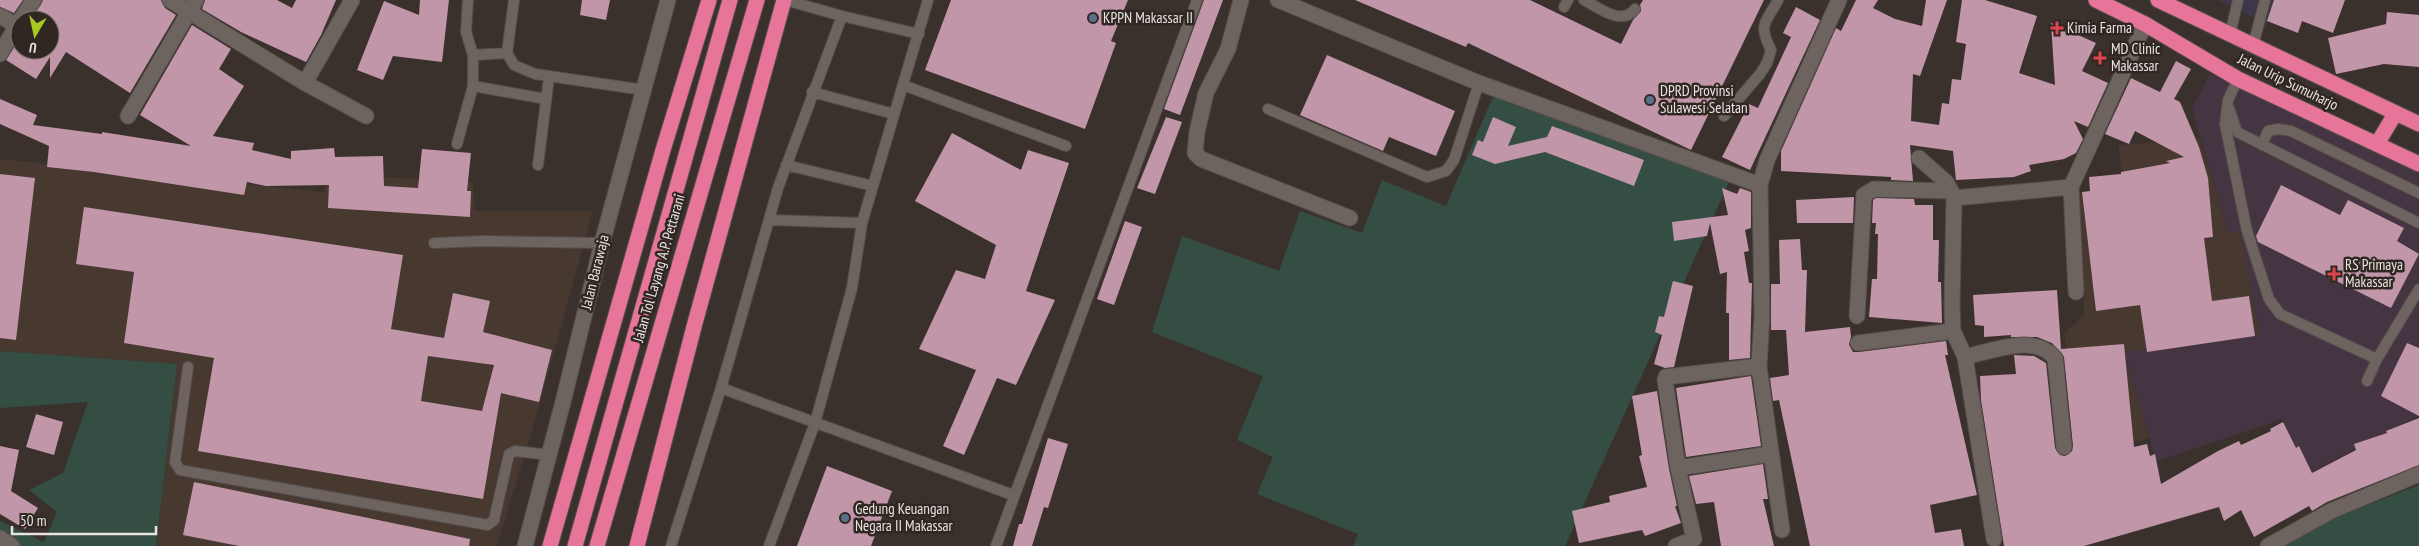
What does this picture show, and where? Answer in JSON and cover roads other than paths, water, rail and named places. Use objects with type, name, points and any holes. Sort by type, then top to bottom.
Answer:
[{"type":"highway","points":[[550,546],[662,150],[709,0]]},
{"type":"highway","name":"Jalan Tol Layang A.P. Pettarani","points":[[575,546],[730,0]]},
{"type":"highway","name":"Jalan Tol Layang A.P. Pettarani","points":[[597,546],[756,0]]},
{"type":"highway","points":[[637,546],[695,323],[784,0]]},
{"type":"highway","name":"Jalan Urip Sumuharjo","points":[[2096,0],[2145,24],[2238,79],[2419,164]]},
{"type":"highway","name":"Jalan Urip Sumuharjo","points":[[2168,2],[2230,35],[2419,124]]},
{"type":"highway","points":[[2377,144],[2395,114]]},
{"type":"street","points":[[170,0],[193,6],[305,83],[366,116]]},
{"type":"street","points":[[305,83],[352,0]]},
{"type":"street","name":"Jalan Barawaja","points":[[525,546],[550,455],[602,243],[668,0]]},
{"type":"street","points":[[1241,0],[1228,49],[1206,93],[1195,153],[1201,159],[1350,218]]},
{"type":"street","points":[[1278,0],[1479,83],[1760,185]]},
{"type":"street","points":[[1782,530],[1759,366],[1762,315],[1760,185],[1767,160],[1839,0]]},
{"type":"street","points":[[128,116],[193,6]]},
{"type":"street","points":[[2076,292],[2070,187],[2145,24]]},
{"type":"street","points":[[0,54],[10,37]]},
{"type":"street","points":[[1918,158],[1946,182],[1952,194],[1953,331],[1965,357],[1994,539]]},
{"type":"street","points":[[1857,316],[1864,195],[1874,189],[1952,194],[2070,187]]},
{"type":"street","points":[[1858,343],[1953,331]]},
{"type":"street","points":[[1965,357],[2011,347],[2034,345],[2049,352],[2055,358],[2064,447]]},
{"type":"street","points":[[1676,546],[1694,539],[1678,468],[1666,378],[1759,366]]},
{"type":"street","points":[[1678,468],[1770,454]]},
{"type":"street","points":[[2268,546],[2331,511],[2419,474]]},
{"type":"street","points":[[0,538],[12,546]]},
{"type":"lane","points":[[457,144],[472,86],[473,55],[466,32],[468,0]]},
{"type":"lane","points":[[514,0],[508,53],[514,65],[535,74],[549,77],[644,90]]},
{"type":"lane","points":[[784,0],[919,34]]},
{"type":"lane","points":[[769,546],[815,423],[852,288],[862,223],[928,0]]},
{"type":"lane","points":[[996,546],[1013,495],[1197,0]]},
{"type":"lane","points":[[1584,0],[1613,16],[1622,17],[1632,13],[1635,9]]},
{"type":"lane","points":[[1724,116],[1767,63],[1771,50],[1764,36],[1764,29],[1778,0]]},
{"type":"lane","points":[[2230,35],[2238,0]]},
{"type":"lane","points":[[2253,46],[2265,0]]},
{"type":"lane","points":[[671,546],[721,388],[786,165],[842,16]]},
{"type":"lane","points":[[473,55],[508,53]]},
{"type":"lane","points":[[538,165],[549,77]]},
{"type":"lane","points":[[2238,79],[2228,100],[2225,124],[2246,231],[2269,299],[2280,314],[2376,359]]},
{"type":"lane","points":[[1268,109],[1427,177],[1446,171],[1454,160],[1479,83]]},
{"type":"lane","points":[[903,85],[1066,146]]},
{"type":"lane","points":[[472,86],[546,99]]},
{"type":"lane","points":[[812,92],[894,114]]},
{"type":"lane","points":[[2228,100],[2237,132],[2419,223]]},
{"type":"lane","points":[[2262,145],[2268,131],[2278,128],[2291,131],[2419,193]]},
{"type":"lane","points":[[786,165],[872,186]]},
{"type":"lane","points":[[770,220],[862,223]]},
{"type":"lane","points":[[434,243],[484,241],[602,243]]},
{"type":"lane","points":[[2367,381],[2376,359],[2419,289]]},
{"type":"lane","points":[[188,366],[175,462],[180,470],[488,525],[494,520],[508,455],[515,451],[550,455]]},
{"type":"lane","points":[[721,388],[1013,495]]},
{"type":"place","name":"KPPN Makassar II","points":[[1093,18]]},
{"type":"place","name":"Kimia Farma","points":[[2057,28]]},
{"type":"place","name":"MD Clinic Makassar","points":[[2100,58]]},
{"type":"place","name":"DPRD Provinsi Sulawesi Selatan","points":[[1650,100]]},
{"type":"place","name":"RS Primaya Makassar","points":[[2334,274]]},
{"type":"place","name":"Gedung Keuangan Negara II Makassar","points":[[845,518]]}]
